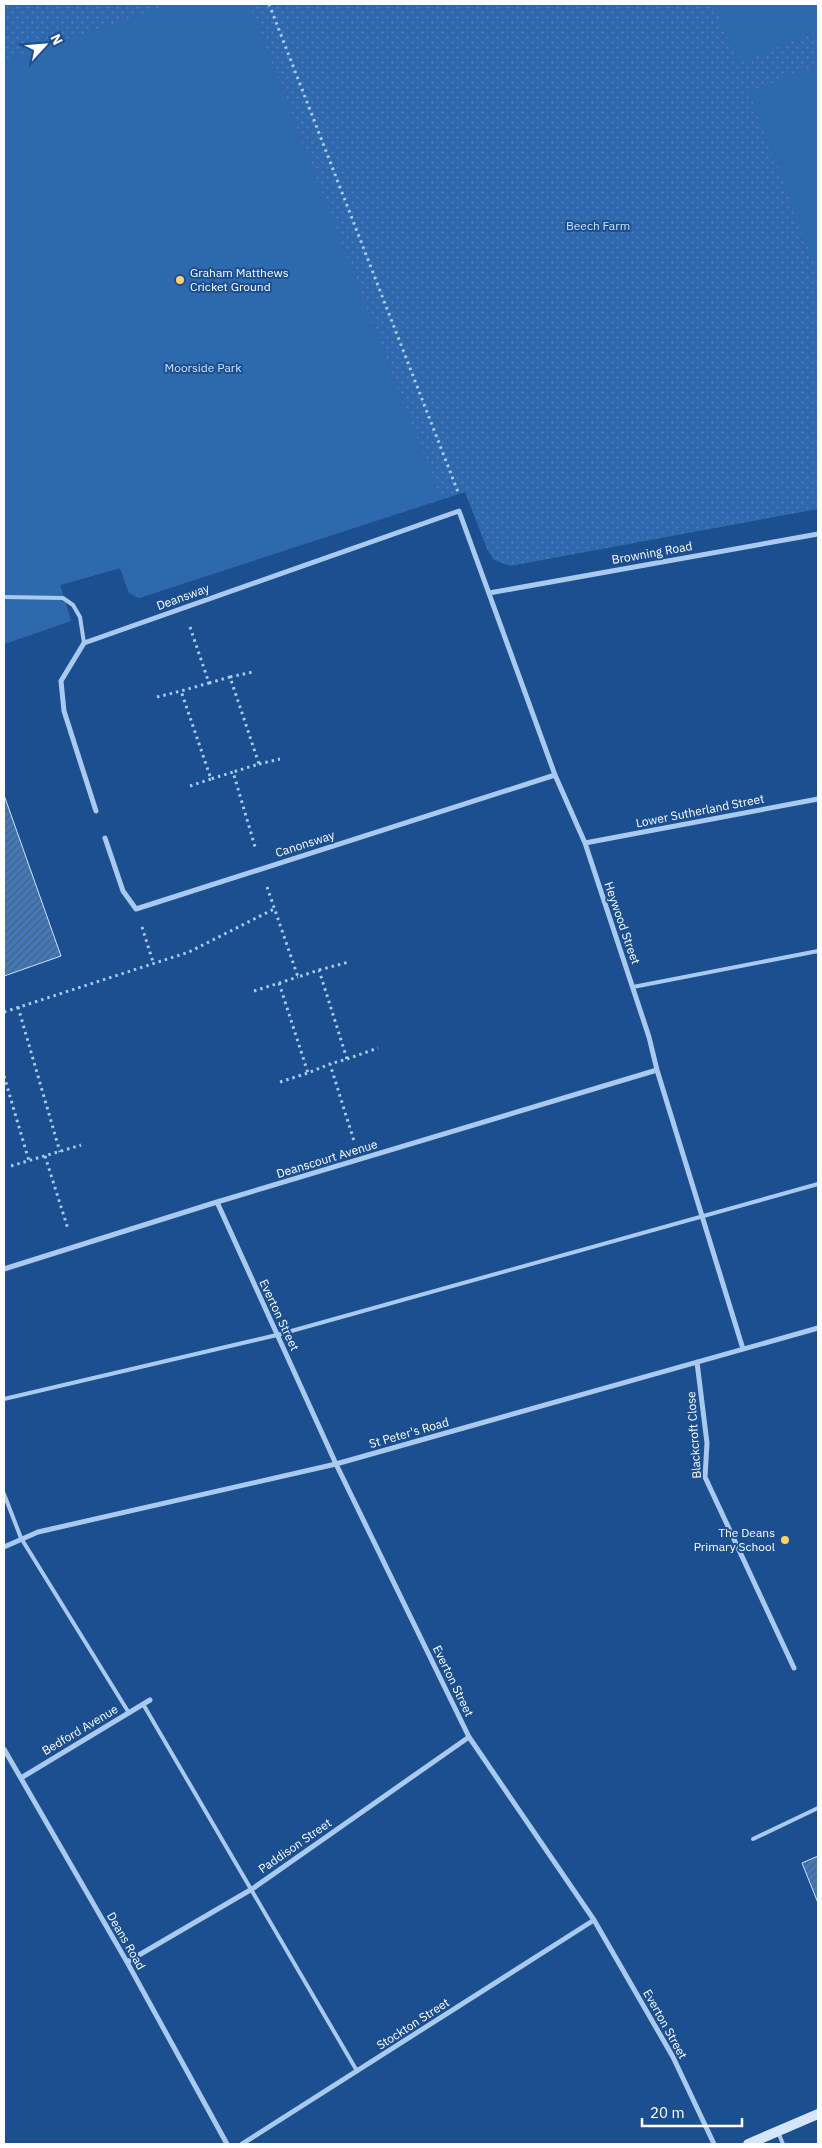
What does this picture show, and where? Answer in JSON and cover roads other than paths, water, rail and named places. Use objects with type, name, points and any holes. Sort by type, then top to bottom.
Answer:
[{"type":"main road","points":[[748,2144],[818,2114]]},
{"type":"street","name":"Heywood Street","points":[[459,511],[555,775],[584,843],[633,986],[743,1349]]},
{"type":"street","name":"Deansway","points":[[84,643],[459,511]]},
{"type":"street","name":"Browning Road","points":[[489,592],[818,534]]},
{"type":"street","points":[[84,643],[61,682],[64,711],[96,811]]},
{"type":"street","name":"Canonsway","points":[[105,838],[123,891],[136,909],[555,775]]},
{"type":"street","name":"Lower Sutherland Street","points":[[584,843],[818,799]]},
{"type":"street","name":"Deanscourt Avenue","points":[[4,1269],[216,1202],[657,1070]]},
{"type":"street","name":"Everton Street","points":[[216,1202],[336,1464],[469,1737],[594,1920],[673,2057],[714,2144]]},
{"type":"street","name":"St Peter's Road","points":[[4,1547],[38,1532],[336,1464],[818,1328]]},
{"type":"street","name":"Blackcroft Close","points":[[697,1362],[707,1443],[705,1477],[794,1668]]},
{"type":"street","name":"Bedford Avenue","points":[[21,1778],[150,1700]]},
{"type":"street","name":"Paddison Street","points":[[126,1962],[252,1889],[469,1737]]},
{"type":"street","name":"Deans Road","points":[[4,1749],[126,1962],[227,2144]]},
{"type":"street","name":"Stockton Street","points":[[242,2144],[594,1920]]},
{"type":"lane","points":[[4,597],[63,598],[73,605],[80,617],[84,643]]},
{"type":"lane","points":[[633,986],[818,951]]},
{"type":"lane","points":[[4,1399],[277,1335],[818,1184]]},
{"type":"lane","points":[[4,1494],[21,1538],[128,1713]]},
{"type":"lane","points":[[143,1704],[357,2071]]},
{"type":"lane","points":[[753,1838],[818,1808]]},
{"type":"lane","points":[[778,2132],[783,2144]]},
{"type":"place","name":"Graham Matthews Cricket Ground","points":[[180,280]]},
{"type":"place","name":"The Deans Primary School","points":[[785,1540]]},
{"type":"park label","name":"Beech Farm","points":[[598,226]]},
{"type":"park label","name":"Moorside Park","points":[[203,368]]}]
